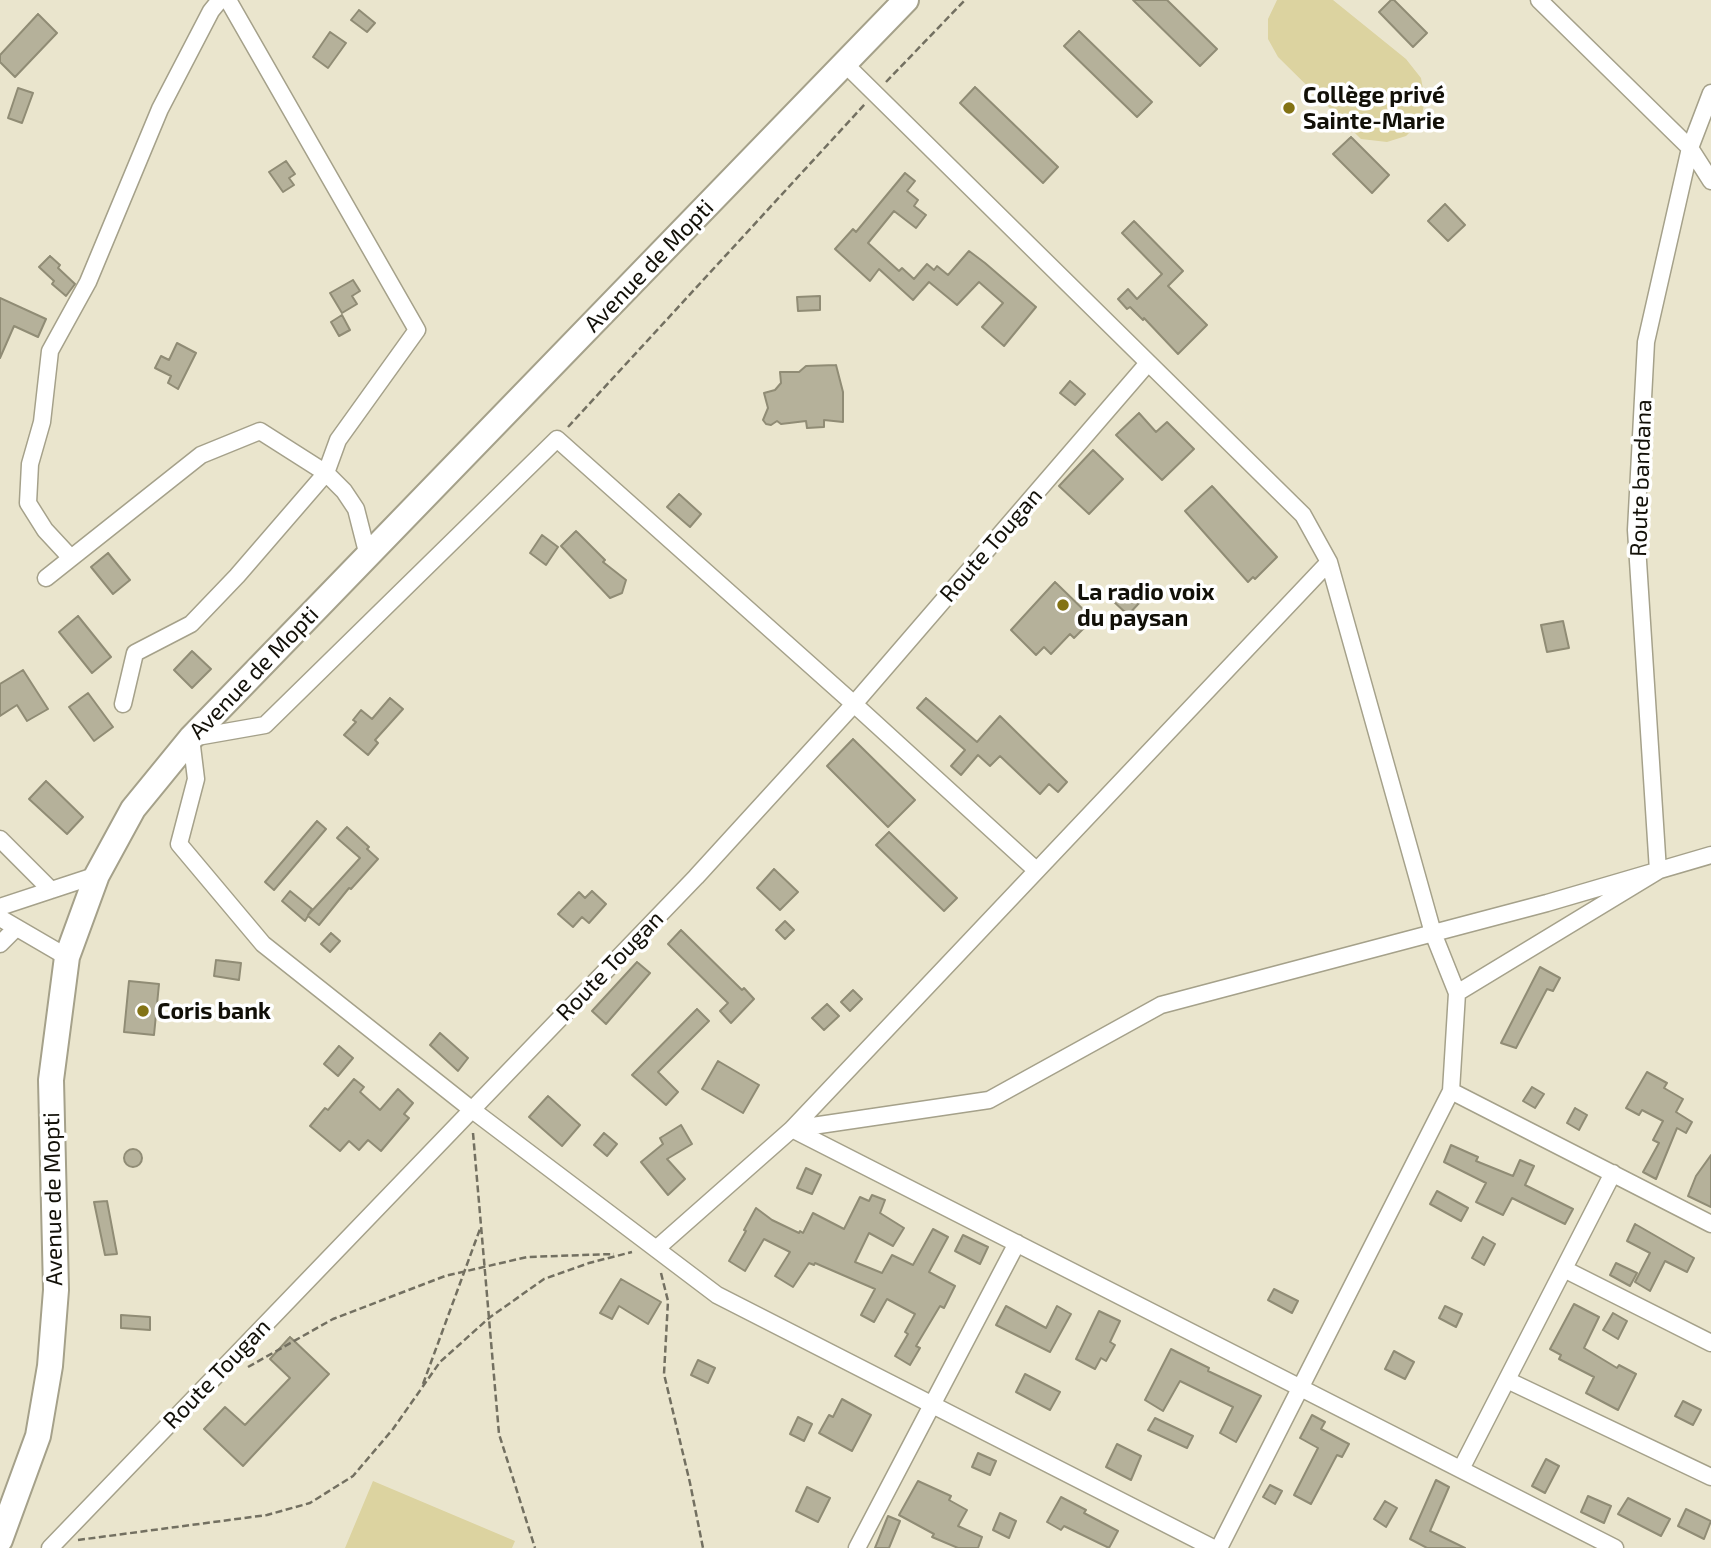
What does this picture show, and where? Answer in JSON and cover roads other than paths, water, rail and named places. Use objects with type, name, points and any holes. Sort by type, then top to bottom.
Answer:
[{"type":"main road","name":"Avenue de Mopti","points":[[0,1540],[38,1436],[50,1366],[56,1290],[51,1080],[67,957],[97,875],[133,809],[191,738],[906,0]]},
{"type":"street","points":[[71,558],[45,530],[28,503],[30,464],[42,422],[50,351],[88,282],[160,109],[211,11],[220,0]]},
{"type":"street","points":[[124,704],[135,653],[191,624],[237,576],[326,473],[338,440],[417,330],[228,0]]},
{"type":"street","points":[[1539,0],[1690,148],[1711,181]]},
{"type":"street","points":[[845,64],[1303,515],[1329,562],[1433,933],[1457,993],[1451,1091],[1219,1548]]},
{"type":"street","name":"Route bandana","points":[[1658,871],[1636,530],[1646,342],[1690,148],[1711,93]]},
{"type":"street","name":"Route Tougan","points":[[52,1546],[696,877],[854,704],[1148,363]]},
{"type":"street","points":[[46,578],[201,455],[260,431],[326,473],[344,491],[355,509],[368,556]]},
{"type":"street","points":[[1036,870],[557,439],[265,725],[191,738],[196,779],[179,845],[263,944],[471,1109],[717,1295],[1213,1548]]},
{"type":"street","points":[[656,1249],[792,1129],[1329,562]]},
{"type":"street","points":[[0,839],[51,890]]},
{"type":"street","points":[[792,1129],[989,1100],[1161,1005],[1548,903],[1711,855]]},
{"type":"street","points":[[1457,993],[1658,871]]},
{"type":"street","points":[[0,907],[97,875]]},
{"type":"street","points":[[0,918],[67,957]]},
{"type":"street","points":[[0,944],[16,928]]},
{"type":"street","points":[[1451,1091],[1711,1223]]},
{"type":"street","points":[[792,1129],[1615,1548]]},
{"type":"street","points":[[1461,1469],[1613,1173]]},
{"type":"street","points":[[856,1548],[1017,1243]]},
{"type":"street","points":[[1564,1269],[1711,1343]]},
{"type":"street","points":[[1507,1380],[1711,1477]]},
{"type":"street","points":[[1576,1548],[1584,1532]]},
{"type":"place","name":"Collège privé Sainte-Marie","points":[[1289,108]]},
{"type":"place","name":"La radio voix du paysan","points":[[1063,605]]},
{"type":"place","name":"Coris bank","points":[[143,1011]]}]
